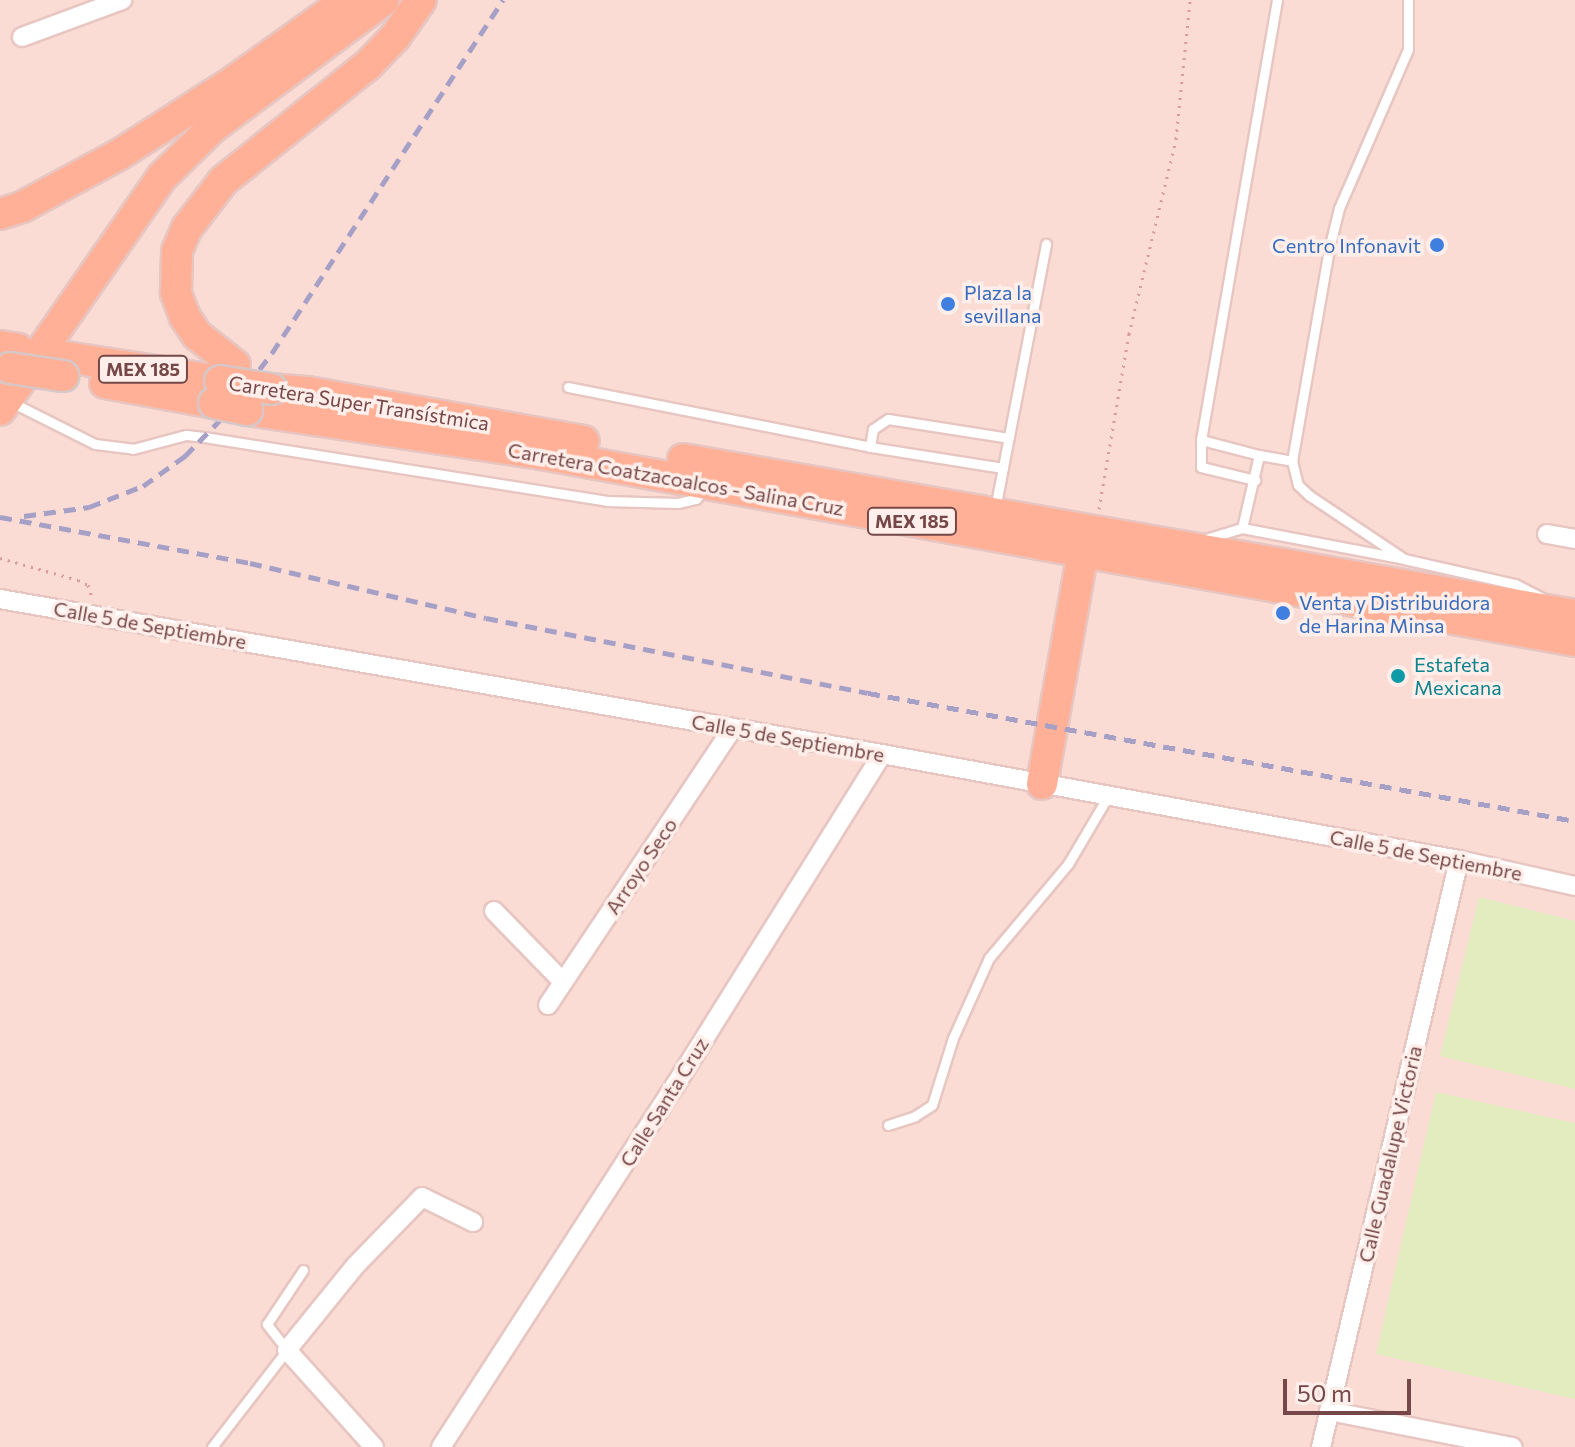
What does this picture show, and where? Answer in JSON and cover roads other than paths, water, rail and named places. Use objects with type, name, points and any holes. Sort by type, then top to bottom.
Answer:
[{"type":"main road","points":[[0,214],[22,207],[120,154],[234,81],[347,0]]},
{"type":"main road","points":[[5,379],[162,177],[212,128],[384,0]]},
{"type":"main road","points":[[223,383],[185,317],[176,293],[177,251],[187,228],[223,181],[368,65],[395,37],[421,0]]},
{"type":"main road","points":[[5,379],[156,162],[234,81]]},
{"type":"main road","name":"Carretera Super Transístmica","points":[[5,379],[65,367],[223,383],[272,381],[308,392],[711,474],[1090,541],[1184,545],[1575,614]]},
{"type":"main road","name":"Carretera Super Transístmica","points":[[223,383],[247,410]]},
{"type":"main road","name":"Carretera Coatzacoalcos - Salina Cruz","points":[[247,410],[541,454],[711,474]]},
{"type":"main road","points":[[1042,784],[1090,541]]},
{"type":"main road","name":"MEX 185","points":[[1090,541],[1575,641]]},
{"type":"street","points":[[22,37],[122,0]]},
{"type":"street","points":[[1547,534],[1575,539]]},
{"type":"street","name":"Calle 5 de Septiembre","points":[[0,599],[882,754],[1459,860],[1575,886]]},
{"type":"street","name":"Arroyo Seco","points":[[548,1005],[733,728]]},
{"type":"street","name":"Calle Santa Cruz","points":[[441,1447],[676,1084],[882,754]]},
{"type":"street","name":"Calle Guadalupe Victoria","points":[[1321,1447],[1459,860]]},
{"type":"street","points":[[494,911],[563,982]]},
{"type":"street","points":[[374,1447],[287,1350],[355,1266],[422,1197],[473,1222]]},
{"type":"street","points":[[1329,1411],[1512,1447]]},
{"type":"lane","points":[[1255,480],[1201,467],[1201,440],[1277,0]]},
{"type":"lane","points":[[1404,559],[1310,496],[1298,485],[1292,461],[1339,208],[1408,49],[1408,0]]},
{"type":"lane","points":[[992,523],[1046,244]]},
{"type":"lane","points":[[5,379],[95,444],[133,449],[186,435],[204,437],[607,501],[678,503],[696,499],[711,474]]},
{"type":"lane","points":[[568,387],[870,447],[1003,468]]},
{"type":"lane","points":[[870,447],[873,429],[888,419],[1009,438]]},
{"type":"lane","points":[[1201,440],[1292,461]]},
{"type":"lane","points":[[1242,528],[1259,455]]},
{"type":"lane","points":[[1184,545],[1242,528],[1515,584],[1575,614]]},
{"type":"lane","points":[[888,1125],[915,1116],[932,1105],[953,1038],[989,958],[1068,864],[1108,796]]},
{"type":"lane","points":[[212,1447],[287,1350],[267,1324],[303,1270]]},
{"type":"railway","points":[[24,516],[89,507],[143,486],[185,456],[223,417],[272,353],[503,0]]},
{"type":"railway","points":[[0,517],[250,563],[486,618],[868,693],[1575,821]]},
{"type":"place","name":"Centro Infonavit","points":[[1437,245]]},
{"type":"place","name":"Plaza la sevillana","points":[[948,304]]},
{"type":"place","name":"Venta y Distribuidora de Harina Minsa","points":[[1283,613]]},
{"type":"place","name":"Estafeta Mexicana","points":[[1398,676]]}]
